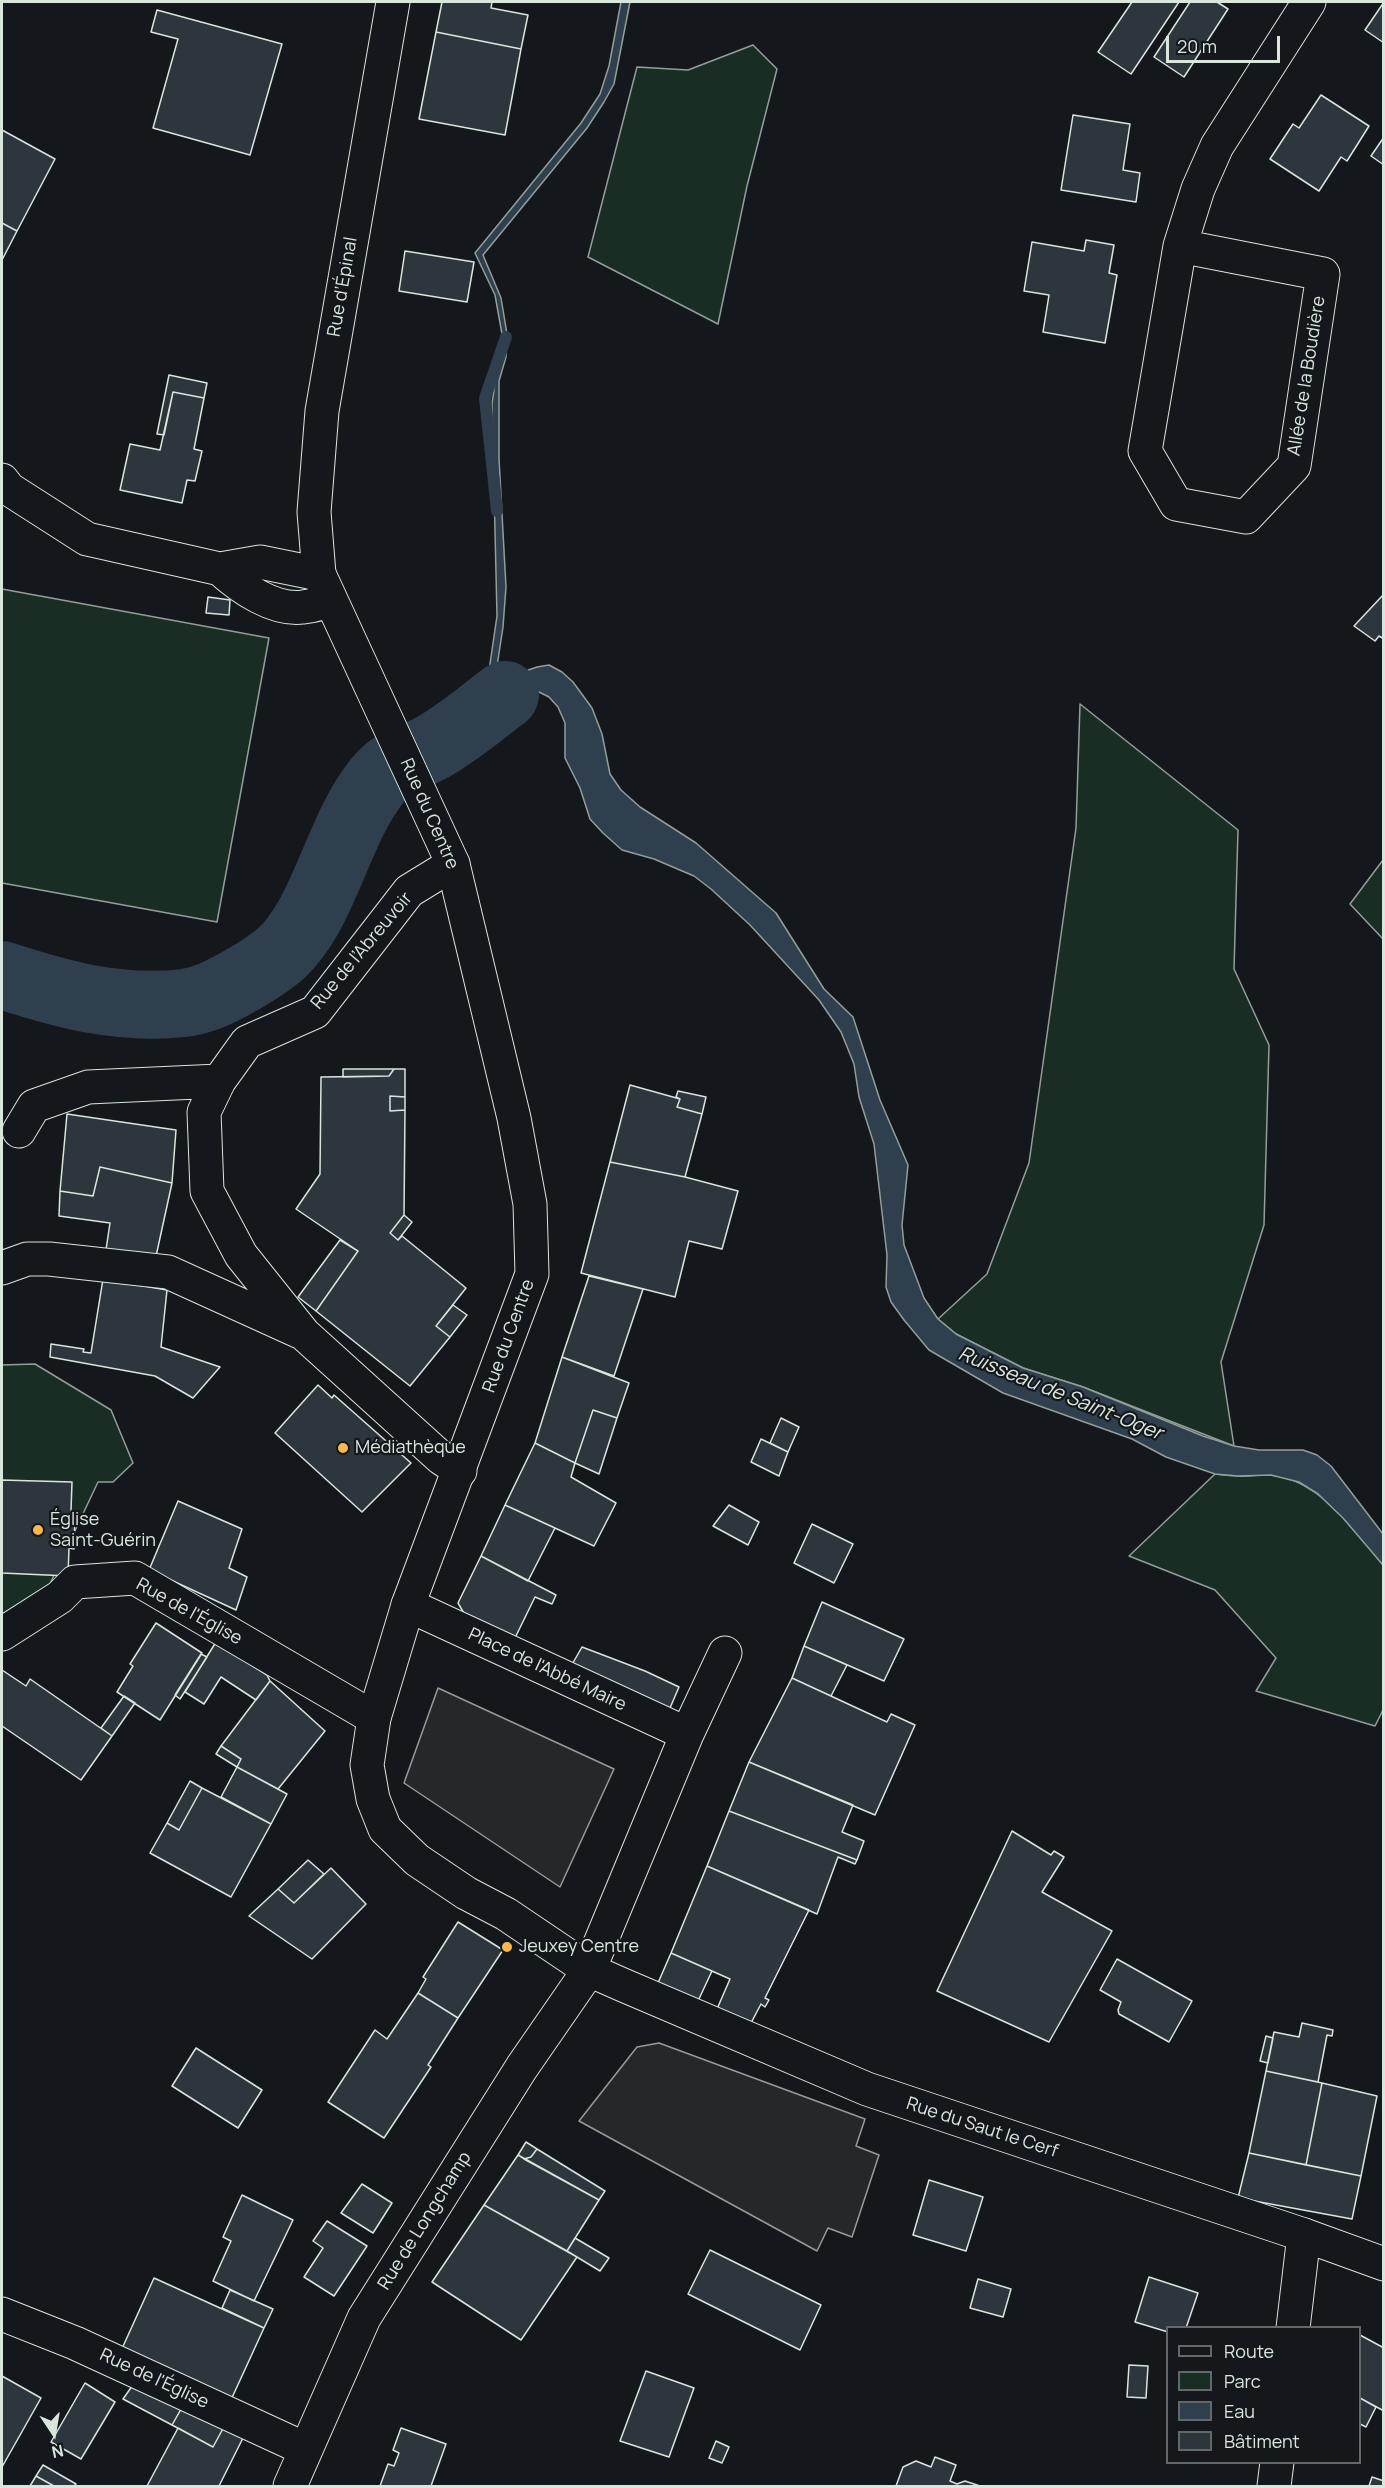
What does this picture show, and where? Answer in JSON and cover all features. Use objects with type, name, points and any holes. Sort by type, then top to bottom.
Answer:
[{"type":"street","name":"Rue d’Épinal","points":[[325,587],[314,512],[322,411],[393,2]]},
{"type":"street","name":"Allée de la Boudière","points":[[1180,246],[1323,274],[1294,466],[1246,517],[1176,504],[1145,451],[1180,246],[1198,189],[1216,146],[1309,2]]},
{"type":"street","points":[[2,480],[9,489],[87,539],[220,569],[238,586],[281,606],[302,608],[325,587]]},
{"type":"street","name":"Rue du Centre","points":[[325,587],[453,864],[514,1118],[530,1204],[532,1274],[408,1605],[374,1718],[367,1765],[373,1799],[385,1829],[417,1860],[466,1893],[506,1914],[589,1970]]},
{"type":"street","name":"Rue de l’Abreuvoir","points":[[453,864],[409,891],[315,1012],[247,1042],[219,1081],[204,1112],[207,1191],[241,1255],[304,1334],[441,1458],[460,1471]]},
{"type":"street","points":[[19,1131],[34,1106],[88,1087],[219,1081]]},
{"type":"street","points":[[10,1261],[49,1259],[168,1272],[304,1334]]},
{"type":"street","name":"Rue de l'Église","points":[[2,1634],[60,1597],[75,1582],[135,1578],[374,1718]]},
{"type":"street","name":"Place de l'Abbé Maire","points":[[408,1605],[687,1734]]},
{"type":"street","points":[[589,1970],[687,1734],[725,1653]]},
{"type":"street","name":"Rue du Saut le Cerf","points":[[589,1970],[867,2089],[1304,2235],[1383,2264]]},
{"type":"street","name":"Rue de Longchamp","points":[[290,2487],[364,2318],[515,2077],[589,1970]]},
{"type":"street","points":[[1293,2326],[1304,2235]]},
{"type":"street","name":"Rue de l'Église","points":[[2,2314],[75,2343],[305,2449]]},
{"type":"street","points":[[1275,2487],[1277,2464]]},
{"type":"green space","points":[[753,45],[777,69],[747,186],[718,324],[588,257],[637,67],[688,70]]},
{"type":"green space","points":[[2,589],[269,638],[217,922],[2,883]]},
{"type":"green space","points":[[1080,704],[1238,830],[1234,969],[1269,1045],[1264,1225],[1221,1362],[1234,1446],[1083,1387],[1023,1368],[956,1334],[938,1319],[987,1274],[1029,1163],[1076,828]]},
{"type":"green space","points":[[1383,860],[1383,939],[1350,904]]},
{"type":"green space","points":[[35,1364],[111,1410],[133,1463],[113,1482],[98,1482],[48,1588],[2,1619],[2,1365]]},
{"type":"green space","points":[[1215,1474],[1270,1475],[1305,1486],[1320,1496],[1348,1522],[1383,1565],[1383,1710],[1375,1726],[1256,1691],[1276,1658],[1215,1590],[1129,1556]]},
{"type":"shaded area","points":[[438,1688],[614,1769],[560,1887],[404,1783]]},
{"type":"shaded area","points":[[659,2043],[865,2119],[856,2146],[879,2155],[852,2237],[828,2228],[817,2251],[579,2121],[637,2047]]},
{"type":"water","points":[[621,2],[630,2],[614,84],[587,128],[483,255],[501,298],[507,334],[506,357],[499,381],[499,459],[506,587],[503,627],[494,686],[511,676],[549,665],[562,672],[573,682],[592,708],[602,734],[610,774],[621,790],[640,807],[696,843],[776,913],[824,989],[853,1017],[880,1100],[908,1165],[902,1225],[904,1245],[924,1298],[938,1319],[956,1334],[1023,1368],[1083,1387],[1203,1436],[1234,1446],[1259,1450],[1303,1450],[1317,1455],[1331,1466],[1383,1534],[1383,1565],[1343,1518],[1318,1494],[1299,1482],[1271,1475],[1215,1474],[1166,1457],[1132,1439],[1003,1393],[929,1350],[891,1302],[886,1287],[887,1255],[874,1144],[859,1097],[854,1064],[841,1032],[819,1000],[750,925],[711,889],[694,876],[654,859],[622,850],[590,819],[580,788],[565,758],[565,723],[558,707],[549,697],[539,692],[522,695],[502,711],[470,748],[437,766],[422,735],[486,691],[497,616],[492,404],[502,334],[495,295],[475,253],[581,123],[600,94],[609,66]]},
{"type":"building","points":[[442,2],[492,2],[491,8],[528,15],[521,49],[436,32]]},
{"type":"building","points":[[1132,2],[1179,2],[1131,74],[1098,52]]},
{"type":"building","points":[[1190,2],[1217,2],[1228,9],[1184,77],[1154,57]]},
{"type":"building","points":[[1384,2],[1384,43],[1365,30]]},
{"type":"building","points":[[157,10],[282,44],[250,155],[153,128],[178,39],[151,32]]},
{"type":"building","points":[[436,32],[521,49],[505,135],[419,119]]},
{"type":"building","points":[[1321,95],[1369,126],[1347,161],[1341,157],[1319,191],[1270,159],[1293,124],[1299,128]]},
{"type":"building","points":[[1073,115],[1130,124],[1123,170],[1140,173],[1136,202],[1061,190]]},
{"type":"building","points":[[2,130],[55,159],[17,231],[2,223]]},
{"type":"building","points":[[1384,137],[1384,165],[1371,156]]},
{"type":"building","points":[[2,223],[17,231],[2,260]]},
{"type":"building","points":[[1086,240],[1114,245],[1109,273],[1117,275],[1105,343],[1043,332],[1049,295],[1024,291],[1032,242],[1084,251]]},
{"type":"building","points":[[405,251],[474,262],[467,302],[399,291]]},
{"type":"building","points":[[169,375],[207,383],[204,398],[173,392],[164,435],[157,434]]},
{"type":"building","points":[[173,392],[204,398],[194,449],[202,451],[195,481],[187,480],[182,503],[120,490],[130,444],[160,450]]},
{"type":"building","points":[[1384,594],[1384,639],[1379,636],[1375,641],[1354,626]]},
{"type":"building","points":[[208,597],[230,600],[229,615],[206,613]]},
{"type":"building","points":[[343,1069],[394,1069],[389,1076],[343,1077]]},
{"type":"building","points":[[394,1069],[405,1069],[405,1097],[390,1096],[390,1111],[405,1110],[404,1215],[390,1233],[398,1240],[402,1236],[466,1288],[436,1326],[450,1337],[410,1386],[316,1311],[358,1251],[296,1209],[320,1174],[321,1077],[389,1076]]},
{"type":"building","points":[[630,1085],[680,1099],[677,1107],[702,1114],[685,1177],[610,1162]]},
{"type":"building","points":[[678,1091],[706,1097],[702,1114],[677,1107],[680,1099],[676,1097]]},
{"type":"building","points":[[390,1096],[405,1097],[405,1110],[390,1111]]},
{"type":"building","points":[[67,1114],[176,1130],[172,1183],[100,1167],[93,1196],[60,1191]]},
{"type":"building","points":[[610,1162],[685,1177],[738,1191],[722,1249],[689,1241],[675,1297],[581,1273]]},
{"type":"building","points":[[100,1167],[172,1183],[153,1270],[104,1263],[110,1223],[59,1216],[60,1191],[93,1196]]},
{"type":"building","points":[[404,1215],[412,1222],[398,1240],[390,1233]]},
{"type":"building","points":[[340,1240],[358,1251],[316,1311],[298,1297]]},
{"type":"building","points":[[589,1276],[643,1289],[614,1376],[562,1357]]},
{"type":"building","points":[[103,1279],[167,1290],[161,1347],[220,1367],[193,1398],[155,1376],[50,1357],[51,1344],[84,1349],[83,1352],[91,1353]]},
{"type":"building","points":[[453,1305],[467,1315],[450,1337],[436,1326]]},
{"type":"building","points":[[562,1357],[629,1383],[617,1418],[593,1410],[575,1463],[535,1443]]},
{"type":"building","name":"Médiathèque","points":[[318,1385],[332,1398],[334,1395],[411,1463],[362,1512],[275,1433]]},
{"type":"building","points":[[593,1410],[617,1418],[599,1474],[575,1463]]},
{"type":"building","points":[[781,1418],[799,1427],[788,1452],[770,1443]]},
{"type":"building","points":[[761,1439],[788,1452],[779,1476],[751,1462]]},
{"type":"building","points":[[535,1443],[575,1463],[571,1477],[616,1503],[594,1546],[505,1505]]},
{"type":"building","name":"Église Saint-Guérin","points":[[2,1480],[72,1482],[71,1511],[75,1511],[74,1549],[69,1548],[68,1576],[2,1573]]},
{"type":"building","points":[[178,1501],[242,1529],[229,1568],[247,1577],[236,1610],[149,1570]]},
{"type":"building","points":[[505,1505],[555,1528],[528,1581],[481,1556]]},
{"type":"building","points":[[729,1505],[759,1522],[748,1545],[713,1526]]},
{"type":"building","points":[[812,1524],[853,1544],[834,1583],[794,1563]]},
{"type":"building","points":[[481,1556],[556,1595],[552,1604],[535,1597],[514,1640],[465,1615],[458,1603]]},
{"type":"building","points":[[822,1602],[904,1639],[884,1681],[804,1646]]},
{"type":"building","points":[[156,1623],[202,1653],[160,1720],[117,1692],[133,1666],[130,1664]]},
{"type":"building","points":[[216,1642],[267,1675],[270,1681],[256,1700],[221,1677],[204,1704],[185,1692]]},
{"type":"building","points":[[804,1646],[847,1665],[831,1696],[792,1678]]},
{"type":"building","points":[[582,1647],[645,1671],[679,1687],[667,1715],[570,1668]]},
{"type":"building","points":[[201,1654],[207,1657],[180,1699],[175,1695]]},
{"type":"building","points":[[2,1670],[26,1686],[30,1679],[112,1736],[81,1780],[2,1726]]},
{"type":"building","points":[[792,1678],[887,1722],[891,1714],[915,1725],[875,1815],[749,1762]]},
{"type":"building","points":[[270,1681],[325,1731],[278,1789],[237,1767],[241,1759],[221,1746]]},
{"type":"building","points":[[124,1696],[135,1703],[112,1736],[101,1728]]},
{"type":"building","points":[[221,1746],[241,1759],[237,1767],[216,1754]]},
{"type":"building","points":[[749,1762],[853,1805],[842,1832],[864,1841],[857,1860],[729,1811]]},
{"type":"building","points":[[237,1767],[287,1794],[271,1824],[221,1797]]},
{"type":"building","points":[[190,1781],[202,1788],[179,1830],[167,1823]]},
{"type":"building","points":[[202,1788],[271,1824],[231,1897],[150,1853],[167,1823],[179,1830]]},
{"type":"building","points":[[729,1811],[857,1860],[855,1864],[838,1857],[817,1914],[707,1866]]},
{"type":"building","points":[[1012,1831],[1051,1855],[1054,1851],[1064,1857],[1042,1892],[1112,1931],[1049,2042],[937,1991]]},
{"type":"building","points":[[308,1860],[324,1874],[294,1903],[278,1889]]},
{"type":"building","points":[[707,1866],[809,1910],[765,1998],[769,2000],[765,2007],[761,2004],[751,2023],[717,2009],[730,1979],[671,1953]]},
{"type":"building","points":[[331,1868],[366,1904],[312,1959],[249,1916],[278,1889],[294,1903]]},
{"type":"building","points":[[458,1922],[503,1950],[458,2018],[418,1993],[426,1979],[423,1977]]},
{"type":"building","points":[[671,1953],[712,1971],[698,2001],[658,1983]]},
{"type":"building","points":[[1117,1959],[1192,2001],[1169,2042],[1119,2014],[1121,2002],[1100,1990]]},
{"type":"building","points":[[418,1993],[458,2018],[428,2065],[431,2067],[384,2138],[328,2102],[375,2030],[387,2039]]},
{"type":"building","points":[[1302,2023],[1333,2030],[1332,2036],[1327,2035],[1318,2082],[1266,2071],[1274,2032],[1299,2037]]},
{"type":"building","points":[[1266,2036],[1273,2038],[1268,2063],[1260,2061]]},
{"type":"building","points":[[196,2048],[262,2090],[238,2128],[172,2086]]},
{"type":"building","points":[[1266,2071],[1322,2083],[1306,2165],[1249,2153]]},
{"type":"building","points":[[1322,2083],[1377,2096],[1361,2176],[1306,2165]]},
{"type":"building","points":[[526,2142],[537,2149],[531,2157],[524,2159],[518,2155]]},
{"type":"building","points":[[537,2149],[605,2191],[599,2200],[524,2159],[531,2157]]},
{"type":"building","points":[[1249,2153],[1361,2176],[1352,2219],[1238,2198]]},
{"type":"building","points":[[518,2155],[599,2200],[567,2251],[484,2205]]},
{"type":"building","points":[[929,2180],[983,2197],[966,2251],[913,2235]]},
{"type":"building","points":[[362,2184],[392,2203],[373,2233],[341,2213]]},
{"type":"building","points":[[242,2195],[293,2220],[254,2301],[213,2281],[231,2241],[223,2237]]},
{"type":"building","points":[[484,2205],[577,2257],[521,2340],[432,2282]]},
{"type":"building","points":[[327,2221],[367,2246],[334,2296],[304,2277],[323,2248],[313,2241]]},
{"type":"building","points":[[575,2238],[609,2258],[600,2271],[567,2251]]},
{"type":"building","points":[[710,2250],[821,2305],[800,2350],[688,2294]]},
{"type":"building","points":[[1149,2277],[1198,2293],[1187,2326],[1166,2326],[1166,2331],[1135,2322]]},
{"type":"building","points":[[154,2278],[264,2328],[230,2402],[120,2353]]},
{"type":"building","points":[[978,2279],[1011,2289],[1003,2317],[970,2308]]},
{"type":"building","points":[[230,2290],[273,2309],[264,2328],[222,2308]]},
{"type":"building","points":[[1361,2336],[1384,2348],[1384,2411],[1361,2399]]},
{"type":"building","points":[[1129,2365],[1148,2366],[1146,2398],[1127,2397]]},
{"type":"building","points":[[646,2371],[694,2388],[669,2457],[620,2441]]},
{"type":"building","points":[[2,2376],[41,2398],[2,2467]]},
{"type":"building","points":[[135,2382],[184,2404],[172,2425],[123,2399]]},
{"type":"building","points":[[85,2383],[115,2402],[81,2459],[51,2442]]},
{"type":"building","points":[[1361,2399],[1376,2407],[1366,2427],[1361,2424]]},
{"type":"building","points":[[184,2404],[226,2423],[213,2447],[172,2425]]},
{"type":"building","points":[[226,2423],[246,2432],[219,2486],[147,2486],[178,2428],[213,2447]]},
{"type":"building","points":[[401,2428],[446,2444],[431,2486],[380,2486],[388,2464],[394,2466],[399,2453],[393,2450]]},
{"type":"building","points":[[716,2441],[729,2447],[722,2463],[709,2458]]},
{"type":"building","points":[[935,2457],[956,2465],[950,2481],[957,2484],[965,2481],[980,2486],[896,2486],[903,2467],[916,2461],[931,2467]]},
{"type":"building","points":[[43,2465],[76,2484],[74,2486],[54,2486],[36,2476]]},
{"type":"building","points":[[36,2476],[54,2486],[30,2486]]},
{"type":"building","points":[[1372,2477],[1384,2481],[1384,2486],[1369,2486]]},
{"type":"waterway","points":[[497,511],[485,398],[506,337]]},
{"type":"waterway","name":"Ruisseau de Saint-Oger","points":[[2,975],[47,989],[92,999],[136,1004],[184,1003],[209,996],[232,985],[275,959],[295,938],[317,901],[348,830],[366,796],[383,774],[396,764],[441,742],[505,695]]},
{"type":"place","name":"Médiathèque","points":[[343,1448]]},
{"type":"place","name":"Église Saint-Guérin","points":[[38,1530]]},
{"type":"place","name":"Jeuxey Centre","points":[[507,1947]]}]
